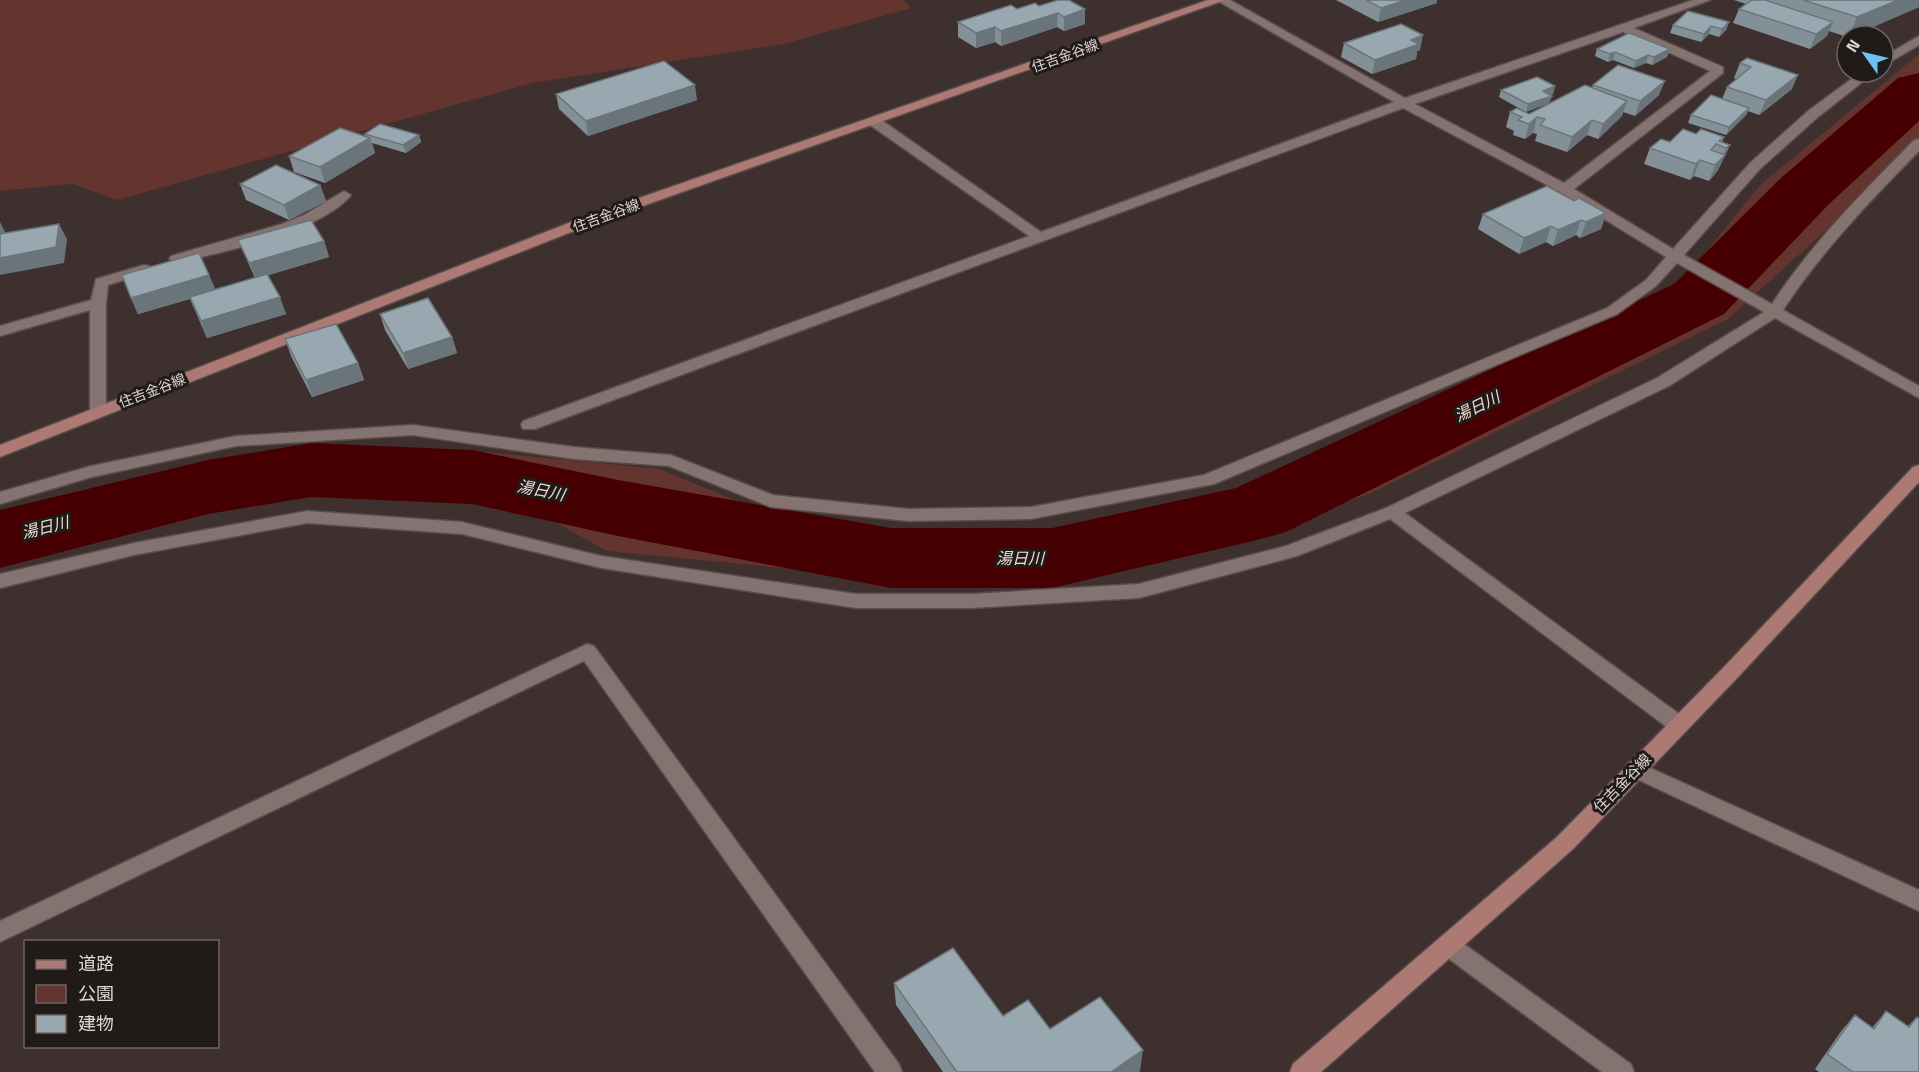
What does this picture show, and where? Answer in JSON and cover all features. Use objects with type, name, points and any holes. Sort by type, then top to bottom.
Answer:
[{"type":"main road","name":"住吉金谷線","points":[[0,451],[584,222],[1220,0]]},
{"type":"main road","name":"住吉金谷線","points":[[1302,1072],[1565,843],[1814,585],[1919,471]]},
{"type":"street","points":[[1220,0],[1404,103],[1566,189],[1675,256],[1919,393]]},
{"type":"street","points":[[529,425],[1404,103],[1704,0]]},
{"type":"street","points":[[1566,189],[1719,70],[1624,28]]},
{"type":"street","points":[[1895,55],[1919,40]]},
{"type":"street","points":[[0,498],[91,472],[236,441],[413,430],[574,453],[671,461],[771,501],[908,514],[1031,513],[1208,480],[1612,310],[1651,283],[1755,166],[1813,114],[1853,84]]},
{"type":"street","points":[[874,122],[1039,237]]},
{"type":"street","points":[[0,581],[134,549],[307,517],[462,528],[601,562],[856,601],[972,602],[1139,591],[1291,551],[1392,512],[1662,382],[1774,312],[1793,283],[1869,194],[1919,143]]},
{"type":"street","points":[[98,411],[98,303],[101,282],[294,225],[332,206],[344,195]]},
{"type":"street","points":[[0,331],[98,303]]},
{"type":"street","points":[[1392,512],[1679,725]]},
{"type":"street","points":[[0,932],[586,651],[890,1072]]},
{"type":"street","points":[[1635,769],[1919,902]]},
{"type":"street","points":[[1449,946],[1622,1072]]},
{"type":"green space","points":[[0,0],[904,0],[911,8],[784,44],[532,83],[117,200],[73,184],[0,191]]},
{"type":"green space","points":[[1919,54],[1919,146],[1728,319],[1367,495],[1128,569],[888,578],[607,551],[505,494],[328,492],[60,537],[0,559],[0,524],[62,504],[154,483],[343,455],[486,452],[660,469],[770,515],[1010,540],[1287,479],[1664,305],[1760,185],[1883,84],[1895,84],[1895,74]]},
{"type":"building","points":[[1058,0],[1069,0],[1085,9],[1064,17],[1058,13],[1001,31],[995,27],[976,33],[958,22],[1011,5],[1017,9],[1035,3],[1039,6]]},
{"type":"building","points":[[1366,0],[1406,0],[1381,8]]},
{"type":"building","points":[[1752,0],[1765,0],[1833,22],[1816,34],[1739,9]]},
{"type":"building","points":[[1803,0],[1898,0],[1857,17]]},
{"type":"building","points":[[1688,11],[1729,22],[1722,29],[1711,26],[1704,34],[1673,25]]},
{"type":"building","points":[[1401,24],[1423,35],[1411,40],[1419,44],[1375,60],[1344,43]]},
{"type":"building","points":[[1629,33],[1670,49],[1654,57],[1648,55],[1636,61],[1615,52],[1610,54],[1597,49]]},
{"type":"building","points":[[1747,58],[1798,75],[1766,100],[1727,87],[1751,67],[1740,63]]},
{"type":"building","points":[[664,61],[695,85],[586,121],[556,94]]},
{"type":"building","points":[[1618,65],[1665,81],[1640,101],[1593,85]]},
{"type":"building","points":[[1537,77],[1555,86],[1543,91],[1552,96],[1528,104],[1501,90]]},
{"type":"building","points":[[1585,85],[1627,101],[1603,124],[1592,120],[1572,137],[1540,125],[1545,119],[1537,117],[1529,124],[1518,120],[1522,117],[1510,112],[1517,108],[1529,114]]},
{"type":"building","points":[[1711,95],[1749,108],[1729,127],[1691,115]]},
{"type":"building","points":[[380,124],[419,135],[403,145],[365,134]]},
{"type":"building","points":[[340,128],[370,138],[320,167],[289,156]]},
{"type":"building","points":[[1683,129],[1696,134],[1701,129],[1724,137],[1719,141],[1730,145],[1726,148],[1716,144],[1711,150],[1725,155],[1715,165],[1700,160],[1696,164],[1650,148],[1661,139],[1670,142]]},
{"type":"building","points":[[276,165],[320,185],[284,205],[240,184]]},
{"type":"building","points":[[1547,186],[1574,201],[1579,198],[1606,213],[1586,222],[1581,220],[1558,230],[1551,226],[1524,238],[1483,214]]},
{"type":"building","points":[[311,220],[324,241],[249,263],[238,240]]},
{"type":"building","points":[[59,224],[56,247],[0,258],[0,234]]},
{"type":"building","points":[[199,253],[209,275],[131,298],[122,275]]},
{"type":"building","points":[[267,274],[280,297],[201,321],[190,297]]},
{"type":"building","points":[[428,298],[452,337],[403,353],[380,314]]},
{"type":"building","points":[[336,324],[358,363],[306,380],[285,339]]},
{"type":"building","points":[[953,948],[1003,1016],[1028,1000],[1050,1029],[1100,997],[1143,1050],[1111,1072],[957,1072],[894,983]]},
{"type":"building","points":[[1886,1011],[1909,1027],[1917,1017],[1919,1019],[1919,1072],[1853,1072],[1827,1054],[1855,1015],[1874,1029]]},
{"type":"waterway","name":"湯日川","points":[[0,539],[208,487],[311,470],[472,477],[618,508],[891,558],[1052,558],[1257,512],[1699,299],[1805,191],[1919,90]]}]
